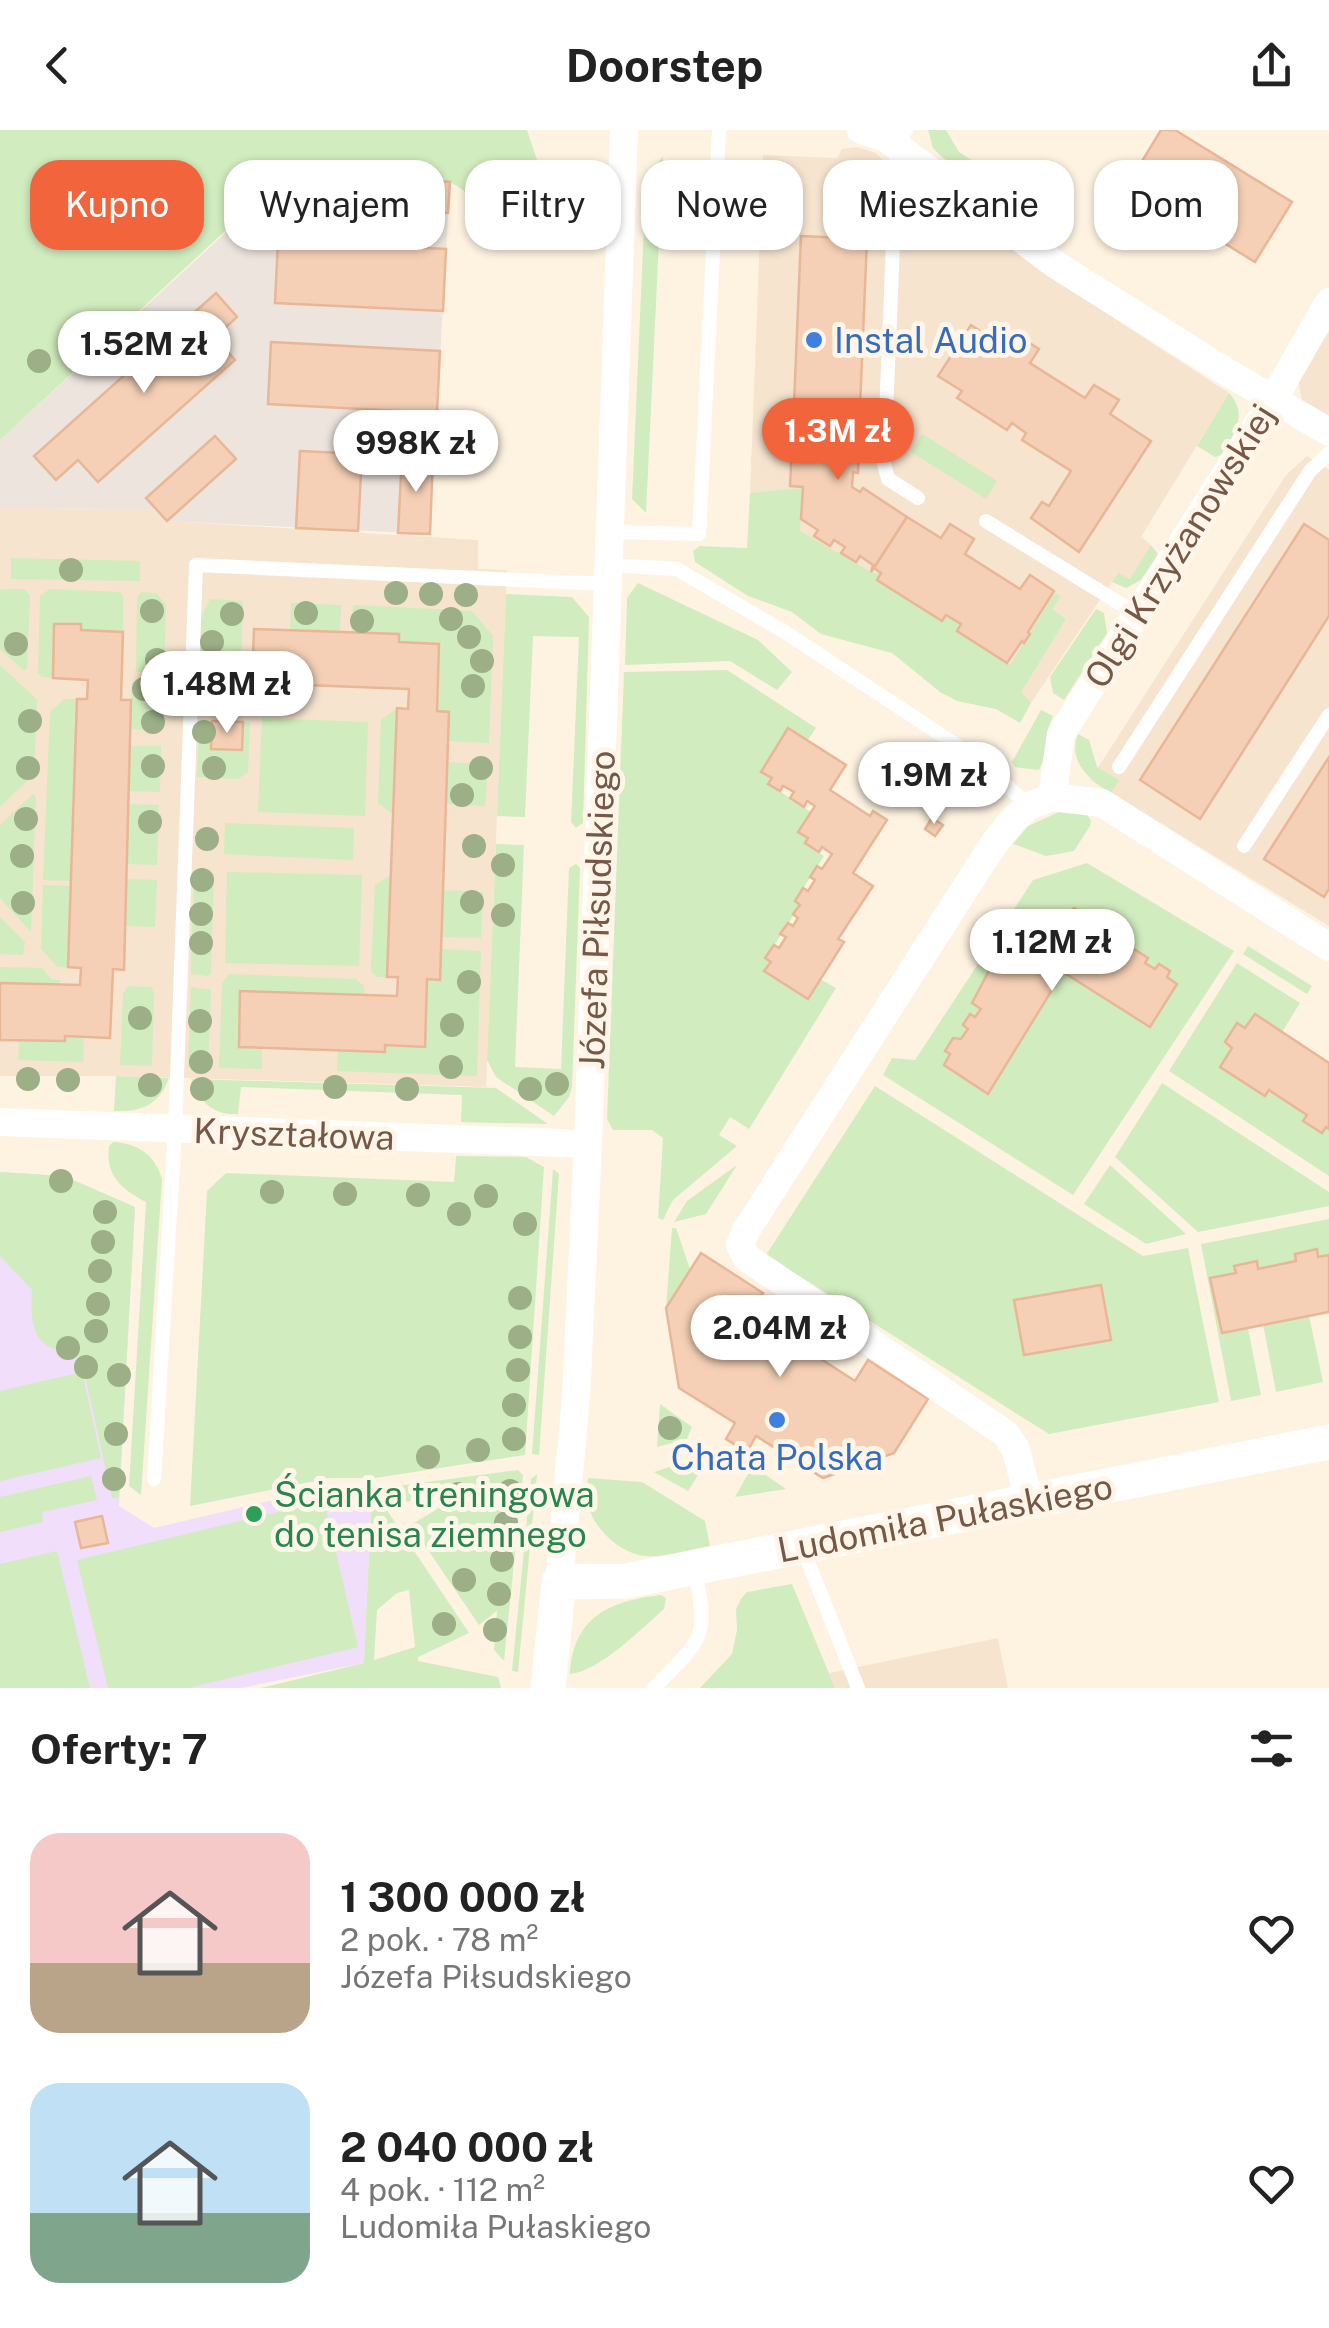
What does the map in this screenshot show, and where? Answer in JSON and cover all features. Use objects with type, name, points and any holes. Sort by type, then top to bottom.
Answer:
[{"type":"street","name":"Józefa Piłsudskiego","points":[[548,1688],[576,1397],[624,130]]},
{"type":"street","points":[[861,130],[886,138],[902,138],[1056,265],[1329,432]]},
{"type":"street","name":"Olgi Krzyżanowskiej","points":[[1041,801],[1061,734],[1274,398],[1329,302]]},
{"type":"street","points":[[1029,1501],[1016,1450],[1006,1434],[746,1257],[740,1244],[994,845],[1012,821],[1041,801],[1102,803],[1329,948]]},
{"type":"street","name":"Kryształowa","points":[[0,1122],[588,1144]]},
{"type":"street","name":"Ludomiła Pułaskiego","points":[[559,1582],[626,1582],[1329,1442]]},
{"type":"lane","points":[[610,532],[699,534],[720,130]]},
{"type":"lane","points":[[902,138],[884,464],[888,479],[918,498]]},
{"type":"lane","points":[[1119,767],[1310,472],[1329,453]]},
{"type":"lane","points":[[986,521],[1137,614]]},
{"type":"lane","points":[[154,1479],[175,1130],[196,565],[608,574],[677,569],[788,634],[1041,801]]},
{"type":"lane","points":[[1244,846],[1329,715]]},
{"type":"lane","points":[[802,1547],[858,1688]]},
{"type":"lane","points":[[654,1688],[696,1644],[702,1632],[695,1568]]},
{"type":"shaded area","points":[[857,147],[876,153],[882,160],[823,160],[823,250],[1015,250],[1229,393],[1141,537],[1151,545],[1130,580],[1118,573],[1031,703],[868,571],[799,531],[801,489],[750,493],[759,250],[803,250],[803,160],[763,160],[763,155],[837,158],[842,149]]},
{"type":"shaded area","points":[[445,182],[450,182],[430,534],[167,521],[156,509],[0,508],[0,440],[224,234],[224,250],[445,250]]},
{"type":"shaded area","points":[[1329,331],[1329,418],[1302,401],[1298,379]]},
{"type":"shaded area","points":[[1307,456],[1329,470],[1329,926],[1090,780],[1286,475]]},
{"type":"shaded area","points":[[0,508],[157,509],[168,521],[478,540],[478,569],[507,570],[486,1087],[0,1076]]},
{"type":"shaded area","points":[[0,1172],[64,1176],[135,1207],[119,1506],[154,1528],[329,1487],[372,1488],[364,1663],[241,1688],[0,1688]]},
{"type":"shaded area","points":[[998,1638],[1008,1688],[835,1688],[829,1673]]},
{"type":"green space","points":[[0,130],[527,130],[537,160],[465,160],[465,191],[445,182],[445,160],[224,160],[224,232],[0,440]]},
{"type":"green space","points":[[928,130],[946,130],[959,152],[971,160],[946,160],[933,148]]},
{"type":"green space","points":[[643,250],[659,250],[646,513],[632,499]]},
{"type":"green space","points":[[1229,393],[1239,417],[1231,440],[1215,457],[1197,446]]},
{"type":"green space","points":[[922,434],[997,481],[986,499],[911,452]]},
{"type":"green space","points":[[802,488],[800,531],[869,571],[876,574],[879,570],[896,593],[942,621],[947,613],[980,633],[973,643],[1010,665],[1055,593],[1061,596],[1052,609],[1066,619],[1021,692],[1031,703],[1020,723],[996,709],[957,701],[940,692],[892,653],[821,634],[792,612],[748,596],[695,562],[693,551],[700,546],[747,548],[750,493]]},
{"type":"green space","points":[[1151,545],[1158,554],[1141,580],[1126,588],[1112,582],[1118,573],[1130,579]]},
{"type":"green space","points":[[11,558],[140,561],[140,581],[11,579]]},
{"type":"green space","points":[[638,583],[758,640],[792,672],[777,690],[730,661],[625,665],[627,598]]},
{"type":"green space","points":[[24,589],[30,595],[24,671],[0,649],[0,590]]},
{"type":"green space","points":[[50,589],[120,592],[123,597],[123,632],[81,630],[81,624],[55,624],[53,678],[38,673],[40,596]]},
{"type":"green space","points":[[141,592],[156,593],[166,605],[164,673],[136,672],[137,597]]},
{"type":"green space","points":[[506,594],[572,597],[589,617],[583,823],[576,828],[571,822],[579,637],[533,636],[525,817],[497,816]]},
{"type":"green space","points":[[210,599],[243,601],[240,698],[235,702],[199,701],[201,618]]},
{"type":"green space","points":[[291,603],[341,605],[340,632],[290,630]]},
{"type":"green space","points":[[353,605],[472,611],[493,636],[489,743],[448,741],[449,712],[437,711],[399,642],[399,634],[352,632]]},
{"type":"green space","points":[[1096,609],[1104,613],[1107,633],[1064,700],[1053,693],[1050,677]]},
{"type":"green space","points":[[0,665],[37,700],[34,774],[0,807]]},
{"type":"green space","points":[[727,670],[816,728],[808,740],[788,729],[761,771],[772,778],[769,784],[811,812],[799,832],[808,838],[805,844],[824,856],[795,901],[800,905],[766,958],[771,962],[765,971],[807,999],[820,979],[836,988],[749,1129],[730,1117],[719,1135],[737,1146],[673,1200],[663,1220],[658,1218],[663,1138],[652,1130],[613,1130],[607,1119],[624,672]]},
{"type":"green space","points":[[132,683],[163,684],[161,731],[130,729]]},
{"type":"green space","points":[[64,699],[77,699],[71,881],[43,880],[50,712]]},
{"type":"green space","points":[[397,708],[393,814],[378,803],[381,720]]},
{"type":"green space","points":[[1041,710],[1053,716],[1042,764],[1039,770],[1015,767],[1012,762]]},
{"type":"green space","points":[[262,718],[368,722],[365,816],[258,812]]},
{"type":"green space","points":[[199,720],[212,721],[212,749],[241,750],[243,722],[250,722],[248,772],[238,779],[197,777]]},
{"type":"green space","points":[[1078,734],[1089,740],[1097,767],[1119,780],[1111,793],[1088,776],[1078,762]]},
{"type":"green space","points":[[130,746],[161,746],[160,792],[128,791]]},
{"type":"green space","points":[[447,762],[488,764],[485,806],[445,804]]},
{"type":"green space","points":[[33,794],[36,797],[31,932],[0,898],[0,825]]},
{"type":"green space","points":[[128,804],[159,805],[157,865],[126,864]]},
{"type":"green space","points":[[1059,812],[1087,815],[1091,820],[1074,851],[1046,856],[1013,844],[1028,826]]},
{"type":"green space","points":[[225,823],[354,828],[353,860],[224,854]]},
{"type":"green space","points":[[496,844],[524,845],[515,1067],[561,1069],[569,868],[576,864],[580,868],[572,1087],[554,1116],[496,1077],[487,1060]]},
{"type":"green space","points":[[1087,863],[1234,951],[1073,1195],[883,1075],[892,1058],[915,1060],[1033,880]]},
{"type":"green space","points":[[227,872],[362,875],[359,966],[225,963]]},
{"type":"green space","points":[[194,874],[214,874],[208,976],[191,974]]},
{"type":"green space","points":[[391,875],[387,977],[377,977],[371,971],[375,885]]},
{"type":"green space","points":[[126,879],[157,880],[155,927],[125,926]]},
{"type":"green space","points":[[43,885],[71,886],[68,967],[58,967],[41,949]]},
{"type":"green space","points":[[443,890],[483,892],[481,938],[441,937]]},
{"type":"green space","points":[[0,917],[25,942],[23,955],[0,954]]},
{"type":"green space","points":[[1248,946],[1312,986],[1307,994],[1243,954]]},
{"type":"green space","points":[[441,949],[481,951],[477,1076],[337,1071],[338,1050],[384,1052],[385,1045],[424,1047],[427,979],[440,979]]},
{"type":"green space","points":[[1237,963],[1300,1003],[1282,1032],[1237,1024],[1225,1042],[1232,1048],[1220,1067],[1265,1096],[1269,1090],[1307,1115],[1303,1121],[1321,1133],[1326,1127],[1329,1129],[1329,1176],[1169,1071]]},
{"type":"green space","points":[[0,967],[42,968],[51,979],[60,980],[60,985],[0,983]]},
{"type":"green space","points":[[229,974],[356,979],[364,986],[364,995],[241,991],[239,1046],[262,1048],[262,1069],[219,1068],[222,983]]},
{"type":"green space","points":[[128,986],[151,987],[154,993],[152,1066],[120,1065],[123,994]]},
{"type":"green space","points":[[191,987],[211,990],[208,1067],[188,1067]]},
{"type":"green space","points":[[65,1036],[84,1036],[83,1062],[18,1060],[19,1040],[64,1041]]},
{"type":"green space","points":[[116,1076],[169,1078],[155,1101],[133,1110],[114,1111]]},
{"type":"green space","points":[[191,1079],[496,1088],[548,1124],[461,1122],[462,1095],[241,1087],[238,1114],[229,1114],[208,1106]]},
{"type":"green space","points":[[1162,1083],[1329,1192],[1329,1206],[1198,1232],[1115,1157]]},
{"type":"green space","points":[[875,1086],[1143,1256],[1188,1248],[1219,1402],[1049,1434],[766,1255]]},
{"type":"green space","points":[[113,1142],[144,1152],[155,1163],[162,1179],[141,1495],[129,1486],[146,1202],[123,1186],[113,1173],[108,1156]]},
{"type":"green space","points":[[456,1156],[526,1157],[544,1167],[525,1455],[375,1478],[330,1478],[190,1506],[207,1191],[226,1173],[454,1182]]},
{"type":"green space","points":[[737,1165],[706,1214],[674,1222],[687,1201]]},
{"type":"green space","points":[[1110,1165],[1186,1234],[1146,1244],[1084,1204]]},
{"type":"green space","points":[[553,1169],[559,1174],[539,1455],[532,1454]]},
{"type":"green space","points":[[0,1172],[64,1176],[135,1207],[119,1497],[112,1498],[82,1361],[42,1342],[32,1319],[32,1290],[0,1256]]},
{"type":"green space","points":[[1329,1219],[1329,1255],[1318,1257],[1316,1250],[1295,1254],[1296,1261],[1258,1269],[1257,1261],[1235,1265],[1236,1273],[1211,1279],[1222,1332],[1248,1328],[1261,1395],[1231,1401],[1201,1244]]},
{"type":"green space","points":[[672,1228],[676,1228],[690,1269],[666,1308]]},
{"type":"green space","points":[[1309,1316],[1323,1382],[1276,1392],[1263,1324]]},
{"type":"green space","points":[[82,1372],[101,1458],[0,1481],[0,1391]]},
{"type":"green space","points":[[660,1404],[692,1427],[687,1439],[657,1447]]},
{"type":"green space","points":[[698,1458],[706,1462],[688,1491],[654,1472]]},
{"type":"green space","points":[[518,1470],[523,1475],[504,1661],[494,1650],[497,1611],[479,1625],[411,1525],[445,1504],[438,1498],[396,1503],[391,1495],[397,1486]]},
{"type":"green space","points":[[755,1470],[786,1489],[735,1497],[748,1474]]},
{"type":"green space","points":[[537,1474],[518,1672],[512,1671],[531,1479]]},
{"type":"green space","points":[[91,1476],[97,1500],[42,1512],[43,1522],[0,1532],[0,1497]]},
{"type":"green space","points":[[588,1478],[642,1482],[705,1521],[710,1546],[656,1556],[622,1548],[606,1535],[589,1510]]},
{"type":"green space","points":[[372,1488],[469,1633],[418,1657],[418,1661],[498,1677],[501,1688],[261,1688],[364,1663]],"holes":[[[409,1590],[415,1647],[374,1660],[377,1610],[397,1593]]]},
{"type":"green space","points":[[324,1501],[358,1647],[188,1688],[108,1688],[77,1560]]},
{"type":"green space","points":[[57,1551],[90,1688],[0,1688],[0,1564]]},
{"type":"green space","points":[[792,1584],[835,1688],[700,1688],[732,1654],[736,1609],[747,1592]]},
{"type":"green space","points":[[661,1595],[666,1598],[664,1609],[632,1638],[594,1665],[570,1674],[578,1638],[597,1615],[625,1602]]},
{"type":"building","points":[[1161,130],[1175,130],[1224,160],[1143,160]]},
{"type":"building","points":[[1238,169],[1292,202],[1255,262],[1235,250]]},
{"type":"building","points":[[445,182],[450,182],[445,213]]},
{"type":"building","points":[[803,236],[823,237],[823,250],[867,250],[860,407],[794,404]]},
{"type":"building","points":[[446,249],[443,311],[275,303],[278,250]]},
{"type":"building","points":[[216,293],[237,317],[215,337],[235,360],[98,482],[78,460],[56,480],[34,456]]},
{"type":"building","points":[[971,325],[1005,347],[1015,334],[1039,349],[1030,363],[1085,398],[1094,385],[1119,400],[1110,414],[1151,441],[1079,552],[1031,518],[1042,502],[1049,506],[1071,471],[1022,440],[1026,433],[1012,423],[1007,430],[957,398],[962,391],[938,376]]},
{"type":"building","points":[[271,342],[440,351],[437,413],[268,404]]},
{"type":"building","points":[[794,404],[860,407],[858,473],[853,472],[852,487],[860,492],[863,488],[907,517],[871,572],[873,565],[860,556],[856,562],[841,553],[845,547],[834,540],[830,546],[814,536],[818,530],[801,519],[803,487],[790,486]]},
{"type":"building","points":[[215,436],[236,459],[167,521],[146,498]]},
{"type":"building","points":[[300,451],[362,454],[358,531],[296,528]]},
{"type":"building","points":[[402,456],[433,457],[430,534],[398,533]]},
{"type":"building","points":[[907,517],[941,538],[950,524],[974,539],[965,554],[1020,589],[1030,575],[1054,591],[1030,634],[1007,663],[957,631],[961,624],[946,615],[942,621],[877,580],[881,573],[874,568]]},
{"type":"building","points":[[1304,524],[1329,540],[1329,616],[1200,819],[1140,780]]},
{"type":"building","points":[[54,624],[81,624],[81,630],[123,632],[121,700],[131,700],[124,970],[113,969],[110,1038],[0,1040],[0,983],[80,985],[81,968],[68,967],[77,699],[87,699],[88,680],[53,678]]},
{"type":"building","points":[[254,629],[399,634],[399,642],[439,644],[437,711],[449,712],[440,980],[427,979],[425,1047],[385,1045],[385,1052],[239,1047],[240,991],[397,996],[398,977],[387,977],[397,708],[408,709],[409,689],[252,683]]},
{"type":"building","points":[[212,721],[243,722],[242,750],[211,749]]},
{"type":"building","points":[[788,728],[846,765],[830,790],[870,816],[873,811],[887,820],[853,873],[873,886],[838,939],[844,942],[808,999],[764,971],[771,962],[765,958],[786,937],[780,934],[798,918],[793,914],[800,905],[795,901],[803,888],[808,891],[815,880],[810,877],[817,866],[822,869],[832,854],[822,847],[819,852],[805,843],[808,838],[798,832],[815,806],[807,801],[804,807],[790,798],[794,792],[783,786],[780,791],[768,784],[772,778],[761,772]]},
{"type":"building","points":[[1329,757],[1329,889],[1324,897],[1264,859]]},
{"type":"building","points":[[932,818],[943,825],[935,836],[925,829]]},
{"type":"building","points":[[1074,908],[1095,921],[1091,928],[1116,937],[1112,942],[1131,954],[1134,949],[1148,958],[1145,963],[1155,969],[1159,964],[1170,971],[1167,977],[1177,984],[1150,1027],[1063,972],[988,1094],[944,1065],[950,1054],[945,1051],[953,1038],[961,1039],[968,1029],[963,1025],[970,1014],[975,1017],[981,1009],[972,1003],[991,967],[995,969],[1019,939],[1041,952]]},
{"type":"building","points":[[1255,1014],[1329,1063],[1329,1129],[1326,1127],[1322,1133],[1303,1121],[1307,1115],[1269,1090],[1265,1096],[1220,1067],[1232,1048],[1225,1042],[1237,1023],[1245,1028]]},
{"type":"building","points":[[1317,1249],[1318,1257],[1329,1255],[1329,1312],[1222,1333],[1210,1278],[1236,1273],[1234,1266],[1257,1261],[1258,1269],[1296,1261],[1295,1254]]},
{"type":"building","points":[[701,1253],[763,1293],[750,1313],[855,1381],[868,1360],[928,1399],[894,1453],[823,1478],[756,1436],[747,1452],[726,1439],[735,1423],[679,1388],[666,1308]]},
{"type":"building","points":[[1101,1285],[1111,1340],[1024,1355],[1014,1300]]},
{"type":"building","points":[[102,1516],[108,1543],[81,1548],[75,1522]]},
{"type":"place","name":"Instal Audio","points":[[814,340]]},
{"type":"place","name":"Chata Polska","points":[[777,1420]]},
{"type":"place","name":"Ścianka treningowa do tenisa ziemnego","points":[[254,1514]]}]
